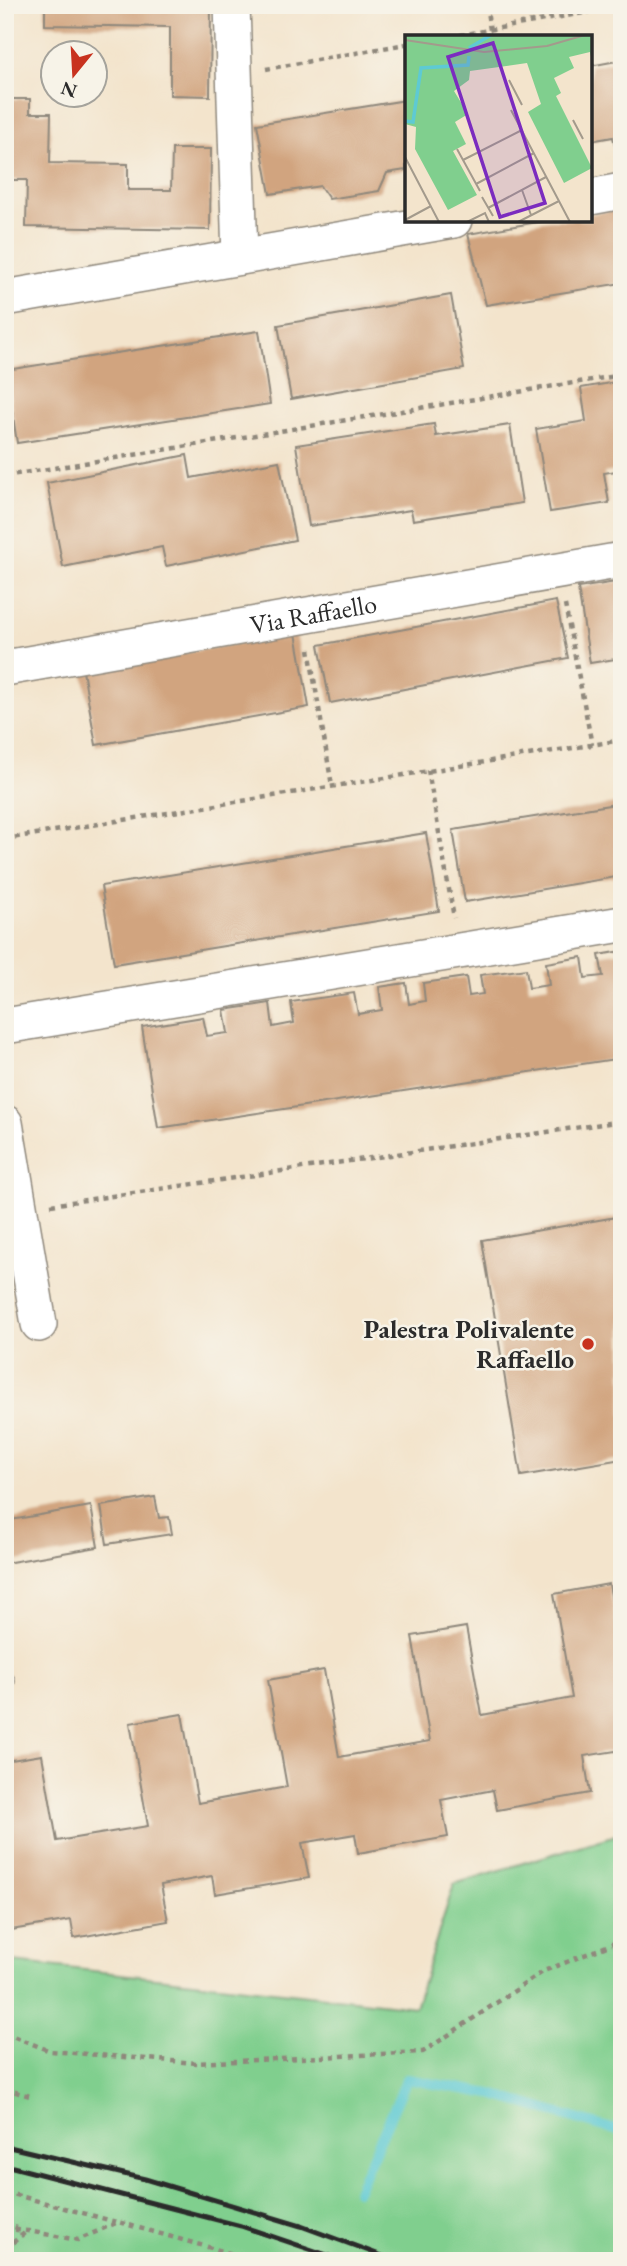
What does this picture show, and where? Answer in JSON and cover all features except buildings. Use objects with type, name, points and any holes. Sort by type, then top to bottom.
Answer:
[{"type":"street","points":[[232,5],[240,257]]},
{"type":"street","points":[[592,197],[622,191]]},
{"type":"street","points":[[5,298],[442,222]]},
{"type":"street","name":"Via Raffaello","points":[[5,668],[622,560]]},
{"type":"street","points":[[5,1026],[622,924]]},
{"type":"street","points":[[5,1124],[39,1324]]},
{"type":"path","points":[[486,5],[490,30]]},
{"type":"path","points":[[461,35],[622,6]]},
{"type":"path","points":[[234,75],[405,44]]},
{"type":"path","points":[[5,475],[622,375]]},
{"type":"path","points":[[558,571],[592,745]]},
{"type":"path","points":[[304,616],[332,786]]},
{"type":"path","points":[[5,839],[622,740]]},
{"type":"path","points":[[428,771],[460,951]]},
{"type":"path","points":[[20,1210],[622,1121]]},
{"type":"path","points":[[5,2034],[50,2051],[196,2063],[423,2052],[544,1971],[622,1940]]},
{"type":"path","points":[[5,2089],[30,2096]]},
{"type":"path","points":[[5,2192],[258,2261]]},
{"type":"path","points":[[5,2227],[78,2240],[118,2222]]},
{"type":"path","points":[[5,2249],[28,2231]]},
{"type":"green space","points":[[622,1833],[622,2261],[5,2261],[5,1961],[415,2007],[454,1884]]},
{"type":"waterway","points":[[357,2191],[407,2079],[491,2094],[622,2132]]},
{"type":"railway","points":[[5,2146],[145,2179],[301,2226],[396,2261]]},
{"type":"railway","points":[[5,2165],[241,2226],[345,2261]]},
{"type":"place","name":"Palestra Polivalente Raffaello","points":[[588,1344]]}]
